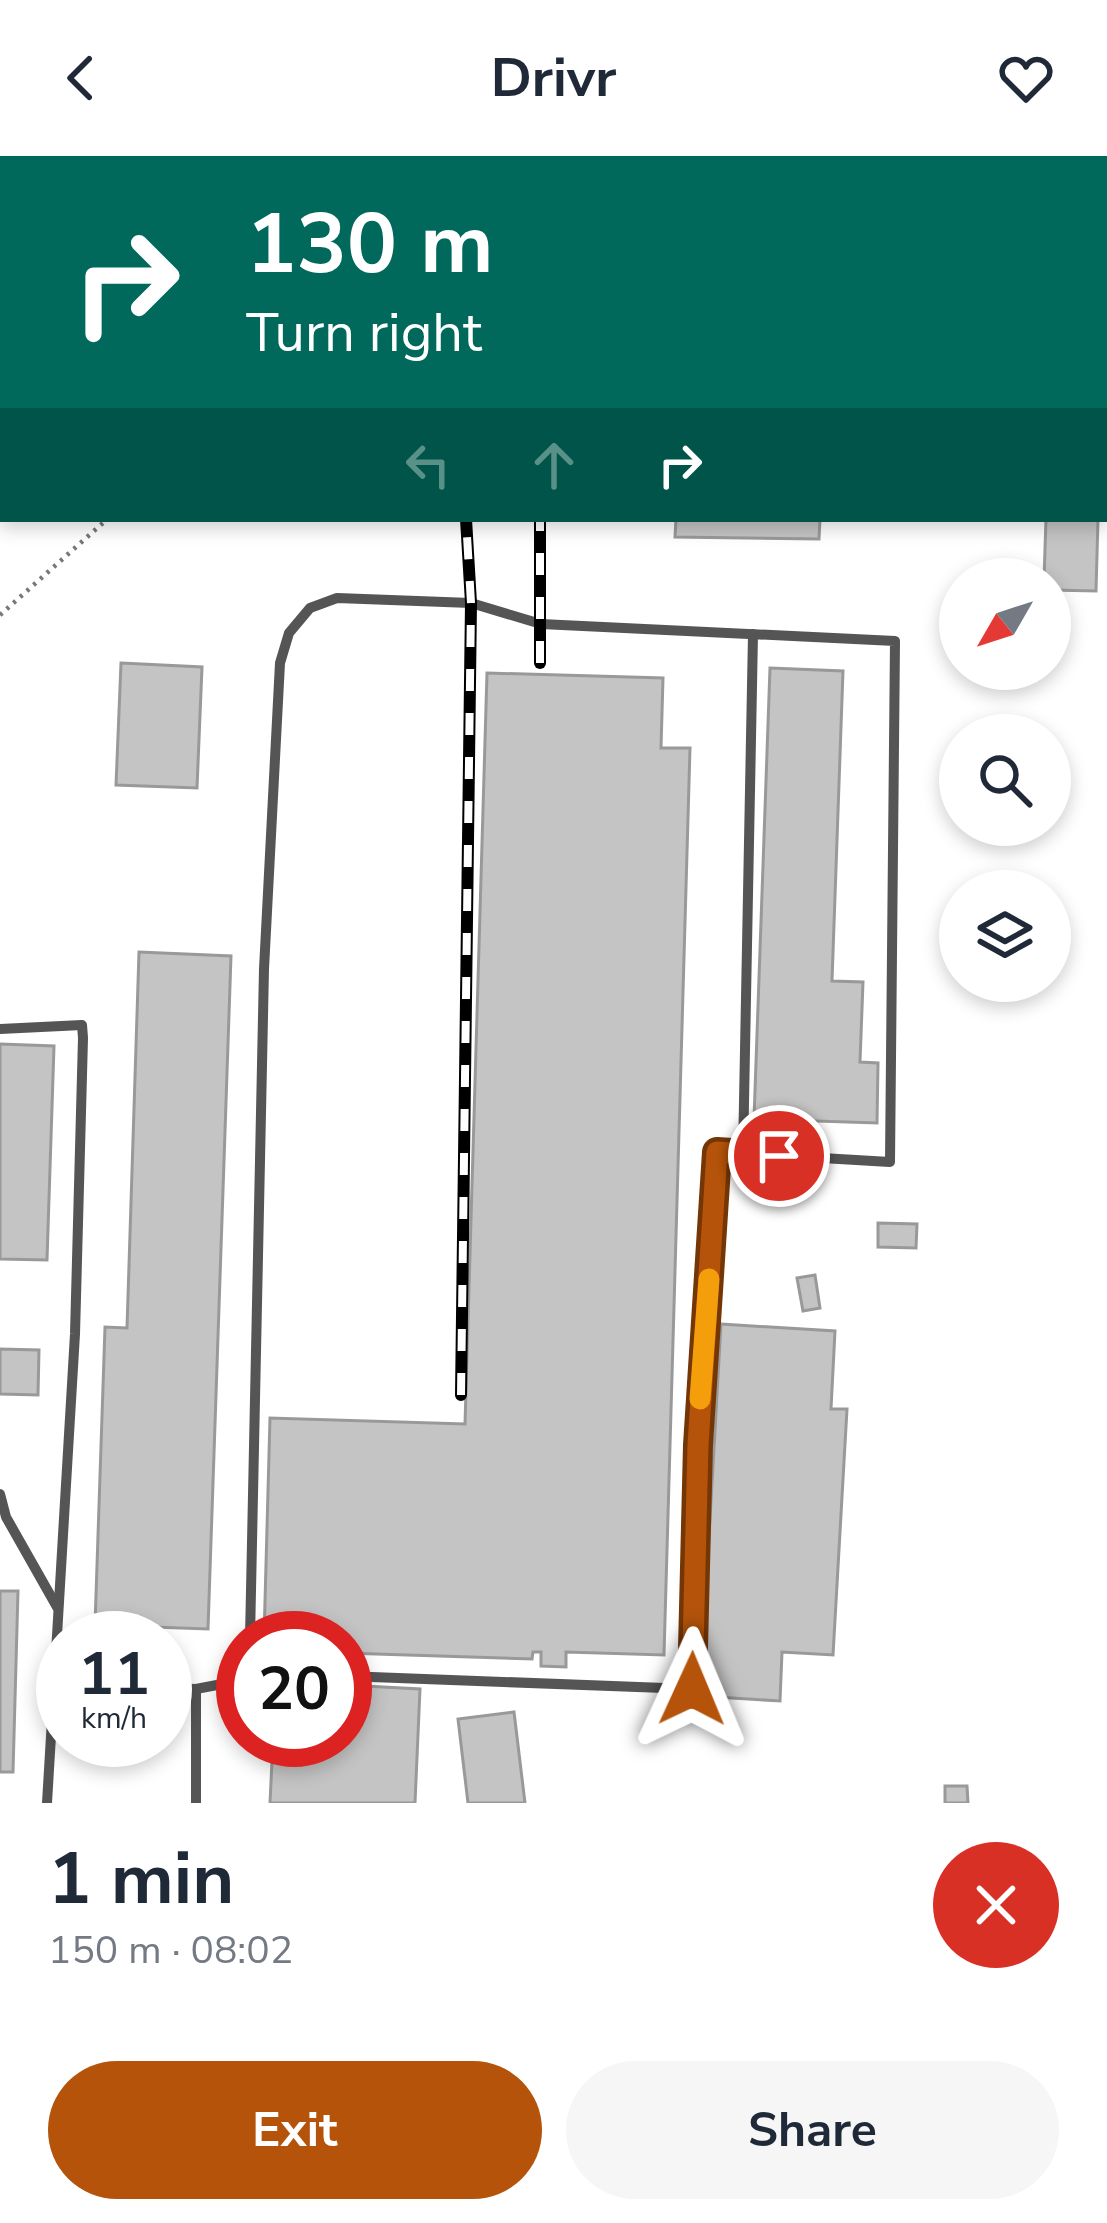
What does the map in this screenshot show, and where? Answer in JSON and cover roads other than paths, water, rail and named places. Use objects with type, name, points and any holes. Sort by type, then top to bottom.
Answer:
[{"type":"lane","points":[[251,1611],[264,969],[280,663],[289,633],[310,608],[337,598],[471,603],[541,624],[895,641],[890,1162],[717,1152],[698,1445],[692,1689],[372,1677]]},
{"type":"lane","points":[[742,1154],[753,634]]},
{"type":"lane","points":[[0,1029],[82,1025],[75,1334],[59,1610]]},
{"type":"lane","points":[[0,1494],[6,1517],[59,1610]]},
{"type":"lane","points":[[192,1689],[216,1685]]},
{"type":"lane","points":[[196,1689],[196,1803]]},
{"type":"lane","points":[[47,1803],[51,1767]]},
{"type":"railway","points":[[461,1395],[471,603],[466,522]]},
{"type":"railway","points":[[540,522],[540,663]]}]
